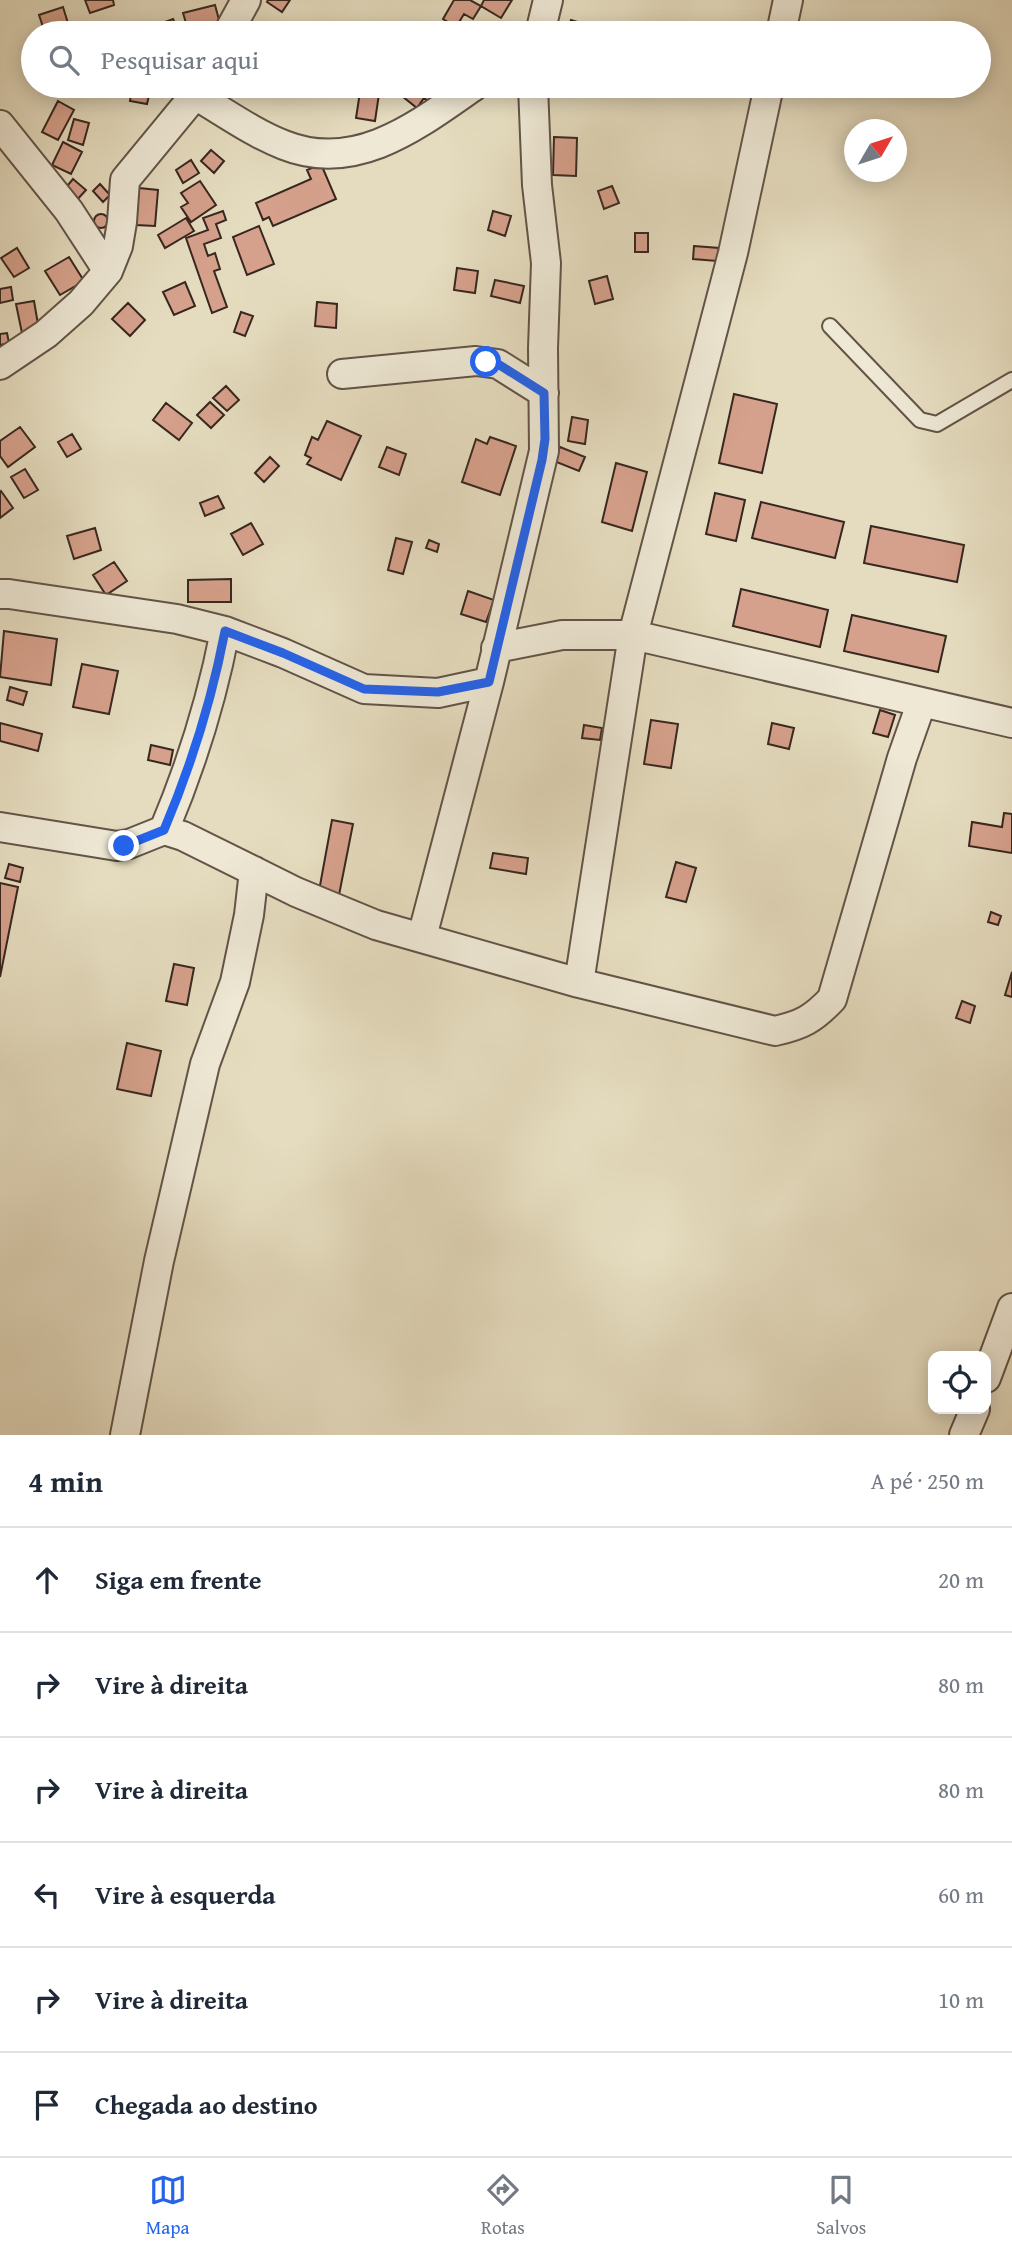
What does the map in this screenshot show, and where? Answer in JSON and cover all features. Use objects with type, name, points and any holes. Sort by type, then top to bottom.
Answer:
[{"type":"street","points":[[235,21],[246,0]]},
{"type":"street","points":[[542,21],[548,0]]},
{"type":"street","points":[[783,21],[788,0]]},
{"type":"street","points":[[0,365],[55,326],[81,303],[108,271],[118,246],[125,180],[191,98]]},
{"type":"street","points":[[210,98],[284,145],[319,155],[353,152],[396,138],[456,98]]},
{"type":"street","points":[[422,937],[489,682],[545,439],[546,263],[537,185],[533,98]]},
{"type":"street","points":[[579,983],[634,635],[733,253],[766,98]]},
{"type":"street","points":[[0,125],[69,211],[108,271]]},
{"type":"street","points":[[342,374],[476,361],[498,364],[544,393]]},
{"type":"street","points":[[0,594],[177,619],[225,631],[364,689],[438,692],[489,682]]},
{"type":"street","points":[[164,830],[215,685],[225,631]]},
{"type":"street","points":[[496,648],[562,635],[634,635],[921,704],[1012,723]]},
{"type":"street","points":[[0,827],[117,846],[164,830],[183,836],[296,892],[376,925],[579,983],[775,1031],[797,1026],[817,1015],[832,999],[902,758],[921,704]]},
{"type":"street","points":[[125,1435],[159,1261],[205,1064],[235,982],[249,915],[254,871]]},
{"type":"street","points":[[991,1365],[1012,1308]]},
{"type":"street","points":[[964,1435],[973,1414]]},
{"type":"lane","points":[[830,326],[920,420],[929,424],[937,424],[1012,380]]},
{"type":"building","points":[[85,0],[113,0],[114,5],[90,13]]},
{"type":"building","points":[[290,0],[282,12],[267,2]]},
{"type":"building","points":[[454,0],[470,0],[481,6],[473,19],[464,14],[460,21],[443,19]]},
{"type":"building","points":[[484,0],[512,0],[501,18],[481,6]]},
{"type":"building","points":[[215,5],[219,21],[185,21],[183,13]]},
{"type":"building","points":[[63,7],[67,21],[41,21],[39,15]]},
{"type":"building","points":[[130,98],[148,98],[147,104],[130,101]]},
{"type":"building","points":[[359,98],[378,98],[375,121],[356,118]]},
{"type":"building","points":[[404,98],[424,98],[417,108]]},
{"type":"building","points":[[58,101],[74,110],[58,140],[42,132]]},
{"type":"building","points":[[74,119],[89,123],[83,145],[68,140]]},
{"type":"building","points":[[554,137],[577,138],[576,176],[553,175]]},
{"type":"building","points":[[63,142],[82,152],[71,174],[52,165]]},
{"type":"building","points":[[211,150],[224,161],[214,173],[201,161]]},
{"type":"building","points":[[191,160],[199,173],[183,183],[176,170]]},
{"type":"building","points":[[321,164],[336,199],[273,226],[269,217],[263,220],[256,203],[311,179],[307,170]]},
{"type":"building","points":[[73,179],[86,190],[75,202],[63,191]]},
{"type":"building","points":[[200,181],[216,205],[191,222],[181,207],[188,203],[181,193]]},
{"type":"building","points":[[100,184],[110,195],[103,202],[93,191]]},
{"type":"building","points":[[612,186],[619,203],[604,209],[598,191]]},
{"type":"building","points":[[139,188],[158,190],[155,226],[136,225]]},
{"type":"building","points":[[223,211],[226,220],[216,224],[221,238],[204,244],[208,256],[215,253],[220,269],[214,271],[227,307],[212,313],[186,238],[208,230],[203,218]]},
{"type":"building","points":[[493,211],[511,216],[505,236],[488,230]]},
{"type":"building","points":[[98,214],[104,214],[108,221],[104,228],[98,228],[94,224],[94,218]]},
{"type":"building","points":[[186,218],[194,231],[165,248],[158,235]]},
{"type":"building","points":[[259,226],[274,264],[247,275],[233,237]]},
{"type":"building","points":[[635,233],[648,233],[648,252],[635,252]]},
{"type":"building","points":[[694,246],[719,248],[717,261],[693,259]]},
{"type":"building","points":[[17,248],[29,268],[14,277],[1,258]]},
{"type":"building","points":[[69,257],[84,281],[60,295],[45,271]]},
{"type":"building","points":[[457,268],[478,271],[475,293],[454,290]]},
{"type":"building","points":[[607,276],[613,299],[595,304],[589,281]]},
{"type":"building","points":[[495,280],[524,286],[520,303],[491,296]]},
{"type":"building","points":[[185,282],[195,306],[174,315],[163,292]]},
{"type":"building","points":[[11,287],[13,300],[0,303],[0,289]]},
{"type":"building","points":[[34,301],[39,330],[22,333],[16,304]]},
{"type":"building","points":[[317,302],[337,304],[336,328],[315,326]]},
{"type":"building","points":[[128,303],[145,320],[130,336],[112,319]]},
{"type":"building","points":[[241,312],[253,316],[245,336],[234,332]]},
{"type":"building","points":[[7,333],[9,343],[0,345],[0,334]]},
{"type":"building","points":[[226,386],[239,400],[227,411],[213,398]]},
{"type":"building","points":[[734,394],[777,404],[762,473],[719,463]]},
{"type":"building","points":[[210,402],[224,415],[211,428],[197,415]]},
{"type":"building","points":[[166,403],[192,423],[179,440],[153,420]]},
{"type":"building","points":[[572,417],[588,420],[585,444],[568,441]]},
{"type":"building","points":[[327,421],[361,436],[341,480],[307,464],[311,458],[305,455],[312,437],[318,440]]},
{"type":"building","points":[[20,427],[35,447],[8,467],[0,456],[0,441]]},
{"type":"building","points":[[72,434],[81,449],[67,457],[58,442]]},
{"type":"building","points":[[490,437],[516,446],[500,495],[462,482],[476,439],[487,444]]},
{"type":"building","points":[[387,447],[406,454],[399,475],[379,467]]},
{"type":"building","points":[[560,447],[585,457],[579,471],[554,461]]},
{"type":"building","points":[[270,457],[279,466],[264,482],[255,473]]},
{"type":"building","points":[[616,463],[647,472],[632,531],[602,522]]},
{"type":"building","points":[[25,469],[38,490],[24,498],[11,477]]},
{"type":"building","points":[[0,492],[13,508],[0,518]]},
{"type":"building","points":[[715,493],[745,500],[736,541],[706,534]]},
{"type":"building","points":[[218,496],[224,508],[205,516],[200,503]]},
{"type":"building","points":[[761,502],[844,522],[835,558],[752,538]]},
{"type":"building","points":[[251,523],[263,544],[243,555],[231,534]]},
{"type":"building","points":[[871,526],[964,545],[957,582],[864,563]]},
{"type":"building","points":[[95,528],[101,550],[74,559],[67,536]]},
{"type":"building","points":[[396,538],[412,542],[403,574],[388,570]]},
{"type":"building","points":[[429,540],[439,544],[437,552],[426,548]]},
{"type":"building","points":[[114,562],[127,581],[106,595],[93,575]]},
{"type":"building","points":[[231,579],[231,602],[188,602],[188,580]]},
{"type":"building","points":[[741,589],[828,610],[820,647],[733,626]]},
{"type":"building","points":[[468,591],[494,600],[486,622],[461,614]]},
{"type":"building","points":[[852,615],[946,636],[938,672],[844,651]]},
{"type":"building","points":[[4,631],[57,639],[51,685],[0,677]]},
{"type":"building","points":[[82,664],[118,671],[109,714],[73,707]]},
{"type":"building","points":[[10,687],[27,692],[23,705],[7,700]]},
{"type":"building","points":[[880,710],[895,715],[888,737],[873,733]]},
{"type":"building","points":[[651,720],[678,724],[671,768],[644,764]]},
{"type":"building","points":[[0,723],[42,734],[38,751],[0,741]]},
{"type":"building","points":[[772,723],[794,728],[789,749],[768,744]]},
{"type":"building","points":[[584,725],[602,728],[600,740],[582,738]]},
{"type":"building","points":[[151,745],[173,750],[170,765],[148,760]]},
{"type":"building","points":[[1004,813],[1012,814],[1012,853],[969,846],[972,822],[1002,827]]},
{"type":"building","points":[[332,820],[353,824],[339,895],[319,891]]},
{"type":"building","points":[[493,853],[528,858],[526,874],[490,868]]},
{"type":"building","points":[[676,862],[696,868],[686,902],[666,897]]},
{"type":"building","points":[[9,864],[23,868],[20,882],[5,878]]},
{"type":"building","points":[[0,883],[18,887],[0,977]]},
{"type":"building","points":[[991,912],[1001,916],[998,925],[988,922]]},
{"type":"building","points":[[174,964],[194,968],[187,1005],[166,1001]]},
{"type":"building","points":[[1012,972],[1012,997],[1005,995]]},
{"type":"building","points":[[962,1001],[975,1006],[970,1023],[956,1018]]},
{"type":"building","points":[[127,1043],[161,1051],[151,1096],[117,1089]]},
{"type":"route","points":[[124,846],[164,830],[215,685],[225,631],[364,689],[446,692],[489,682],[545,439],[544,393],[498,364],[486,362]]}]
